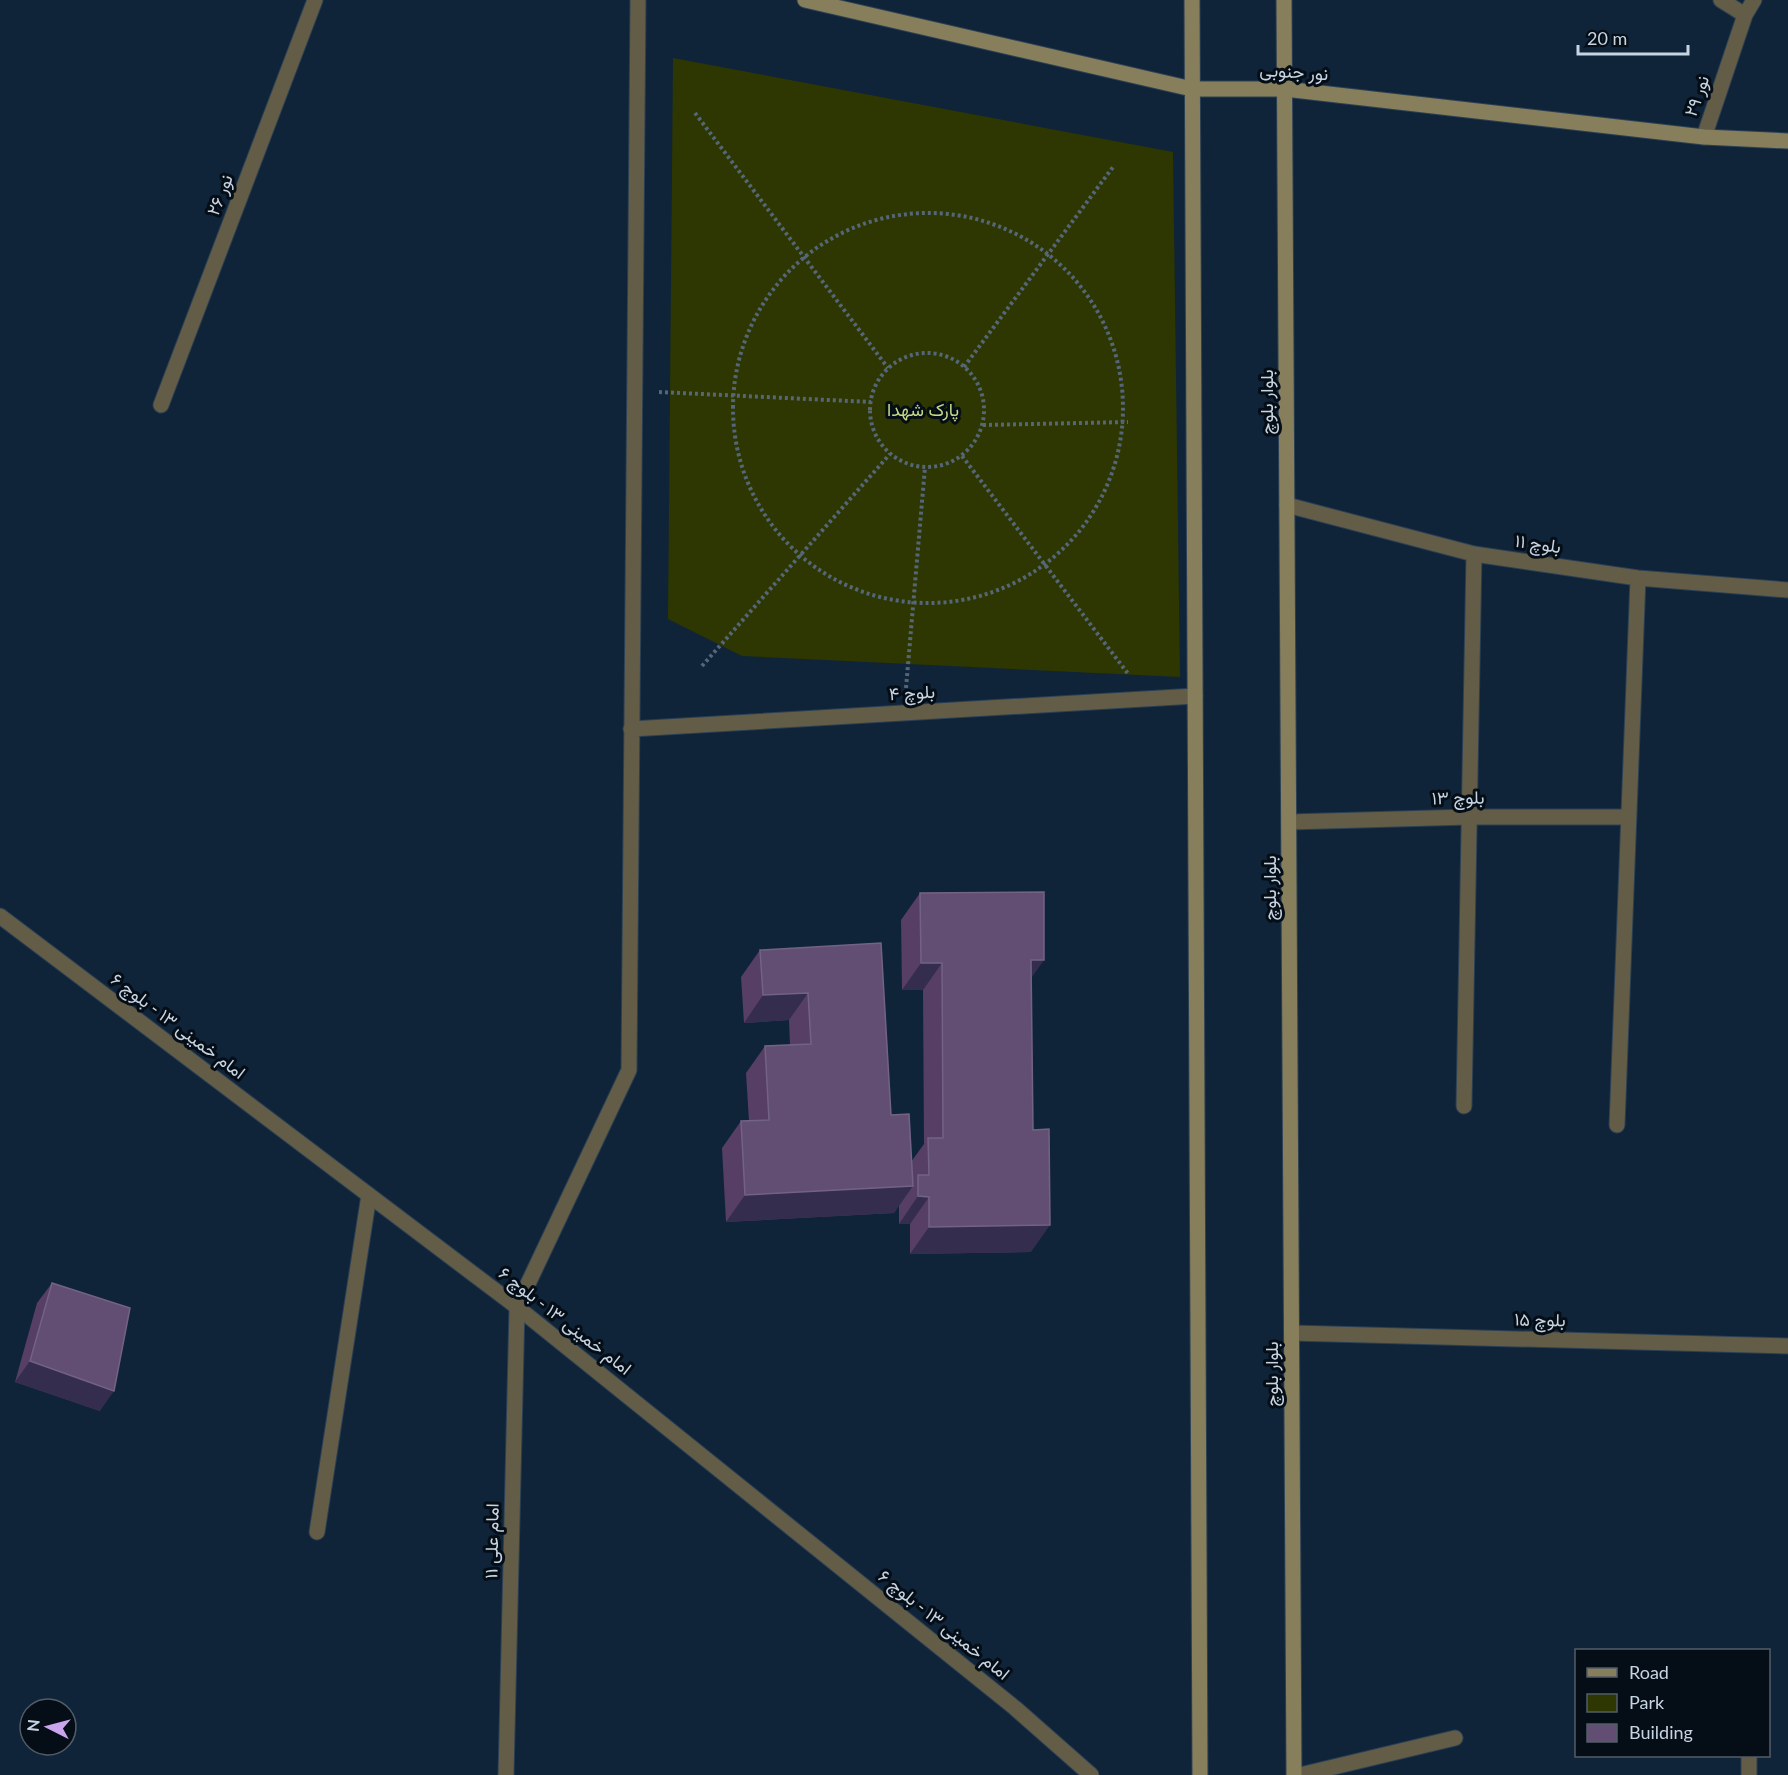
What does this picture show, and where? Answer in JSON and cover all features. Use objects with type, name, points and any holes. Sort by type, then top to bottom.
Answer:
[{"type":"main road","name":"نور جنوبی","points":[[805,0],[1192,89],[1285,88],[1704,137],[1788,141]]},
{"type":"main road","points":[[1192,0],[1200,1775]]},
{"type":"main road","name":"بلوار بلوچ","points":[[1284,0],[1294,1775]]},
{"type":"street","name":"نور ۲۶","points":[[160,405],[315,0]]},
{"type":"street","points":[[517,1307],[629,1070],[638,0]]},
{"type":"street","points":[[1721,0],[1745,15]]},
{"type":"street","name":"نور ۲۹","points":[[1704,137],[1745,15],[1754,0]]},
{"type":"street","name":"بلوچ ۱۱","points":[[1287,505],[1474,554],[1638,578],[1788,590]]},
{"type":"street","points":[[1464,1106],[1474,554]]},
{"type":"street","points":[[1617,1125],[1638,578]]},
{"type":"street","name":"بلوچ ۴","points":[[632,729],[1196,696]]},
{"type":"street","name":"بلوچ ۱۳","points":[[1289,822],[1468,817],[1629,816]]},
{"type":"street","name":"امام خمینی ۱۳ - بلوچ ۶","points":[[0,916],[517,1307],[1006,1701],[1091,1775]]},
{"type":"street","points":[[317,1532],[369,1195]]},
{"type":"street","name":"امام علی ۱۱","points":[[506,1775],[517,1307]]},
{"type":"street","name":"بلوچ ۱۵","points":[[1292,1333],[1788,1346]]},
{"type":"street","points":[[1300,1775],[1455,1738]]},
{"type":"street","points":[[1749,1757],[1749,1775]]},
{"type":"path","points":[[695,113],[888,368]]},
{"type":"path","points":[[964,367],[1113,167]]},
{"type":"path","points":[[945,211],[1000,224],[1049,253],[1087,292],[1113,342],[1124,397],[1119,453],[1098,505],[1064,549],[1019,582],[967,601],[913,604],[857,592],[808,564],[769,524],[744,475],[732,420],[737,364],[757,311],[791,267],[837,234],[889,215],[945,211]]},
{"type":"path","points":[[921,353],[940,354],[964,367],[980,388],[985,407],[983,425],[975,442],[962,456],[944,465],[925,468],[907,464],[890,454],[878,439],[871,421],[871,402],[877,383],[888,368],[903,358],[921,353]]},
{"type":"path","points":[[634,391],[871,402]]},
{"type":"path","points":[[983,425],[1128,422]]},
{"type":"path","points":[[702,666],[890,454]]},
{"type":"path","points":[[962,456],[1148,699]]},
{"type":"path","points":[[904,713],[925,468]]},
{"type":"green space","name":"پارک شهدا","points":[[673,58],[1173,152],[1180,677],[742,656],[668,619]]},
{"type":"building","points":[[1044,892],[1044,960],[1031,960],[1033,1130],[1049,1129],[1050,1225],[929,1227],[929,1197],[918,1196],[918,1175],[929,1175],[928,1138],[943,1138],[942,963],[921,963],[920,893]]},
{"type":"building","points":[[881,943],[891,1115],[909,1114],[913,1186],[745,1195],[741,1121],[769,1120],[765,1046],[811,1044],[808,993],[763,995],[760,950]]},
{"type":"building","points":[[52,1283],[130,1308],[114,1391],[30,1361]]}]
